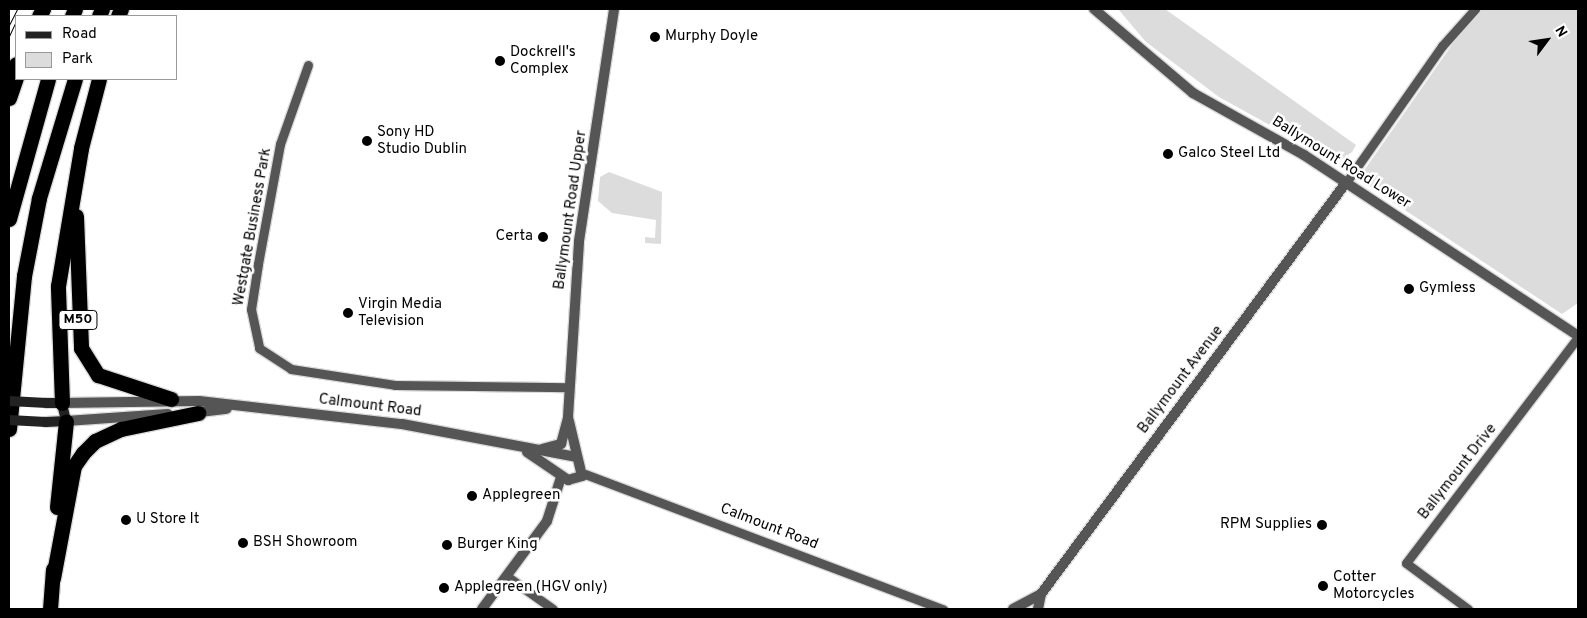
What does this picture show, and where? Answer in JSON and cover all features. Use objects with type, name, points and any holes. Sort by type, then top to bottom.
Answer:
[{"type":"highway","points":[[9,83],[15,67]]},
{"type":"highway","points":[[9,98],[15,80]]},
{"type":"highway","points":[[9,219],[48,80]]},
{"type":"highway","points":[[9,430],[24,276],[39,198],[75,80]]},
{"type":"highway","name":"M50","points":[[62,403],[58,286],[76,182],[99,80]]},
{"type":"highway","name":"M50","points":[[76,182],[81,348],[98,375],[171,399]]},
{"type":"highway","points":[[53,578],[74,466],[83,453],[100,438],[120,429],[198,413]]},
{"type":"highway","points":[[50,609],[66,421]]},
{"type":"main road","points":[[9,401],[62,403],[66,421],[9,420]]},
{"type":"street","name":"Ballymount Road Upper","points":[[524,450],[561,444],[568,417],[579,241],[614,9]]},
{"type":"street","name":"Ballymount Road Lower","points":[[1094,9],[1193,93],[1304,155],[1344,184],[1578,337]]},
{"type":"street","points":[[1344,184],[1442,46],[1475,9]]},
{"type":"street","name":"Westgate Business Park","points":[[308,65],[280,144],[258,264],[251,309],[259,348],[291,369],[395,385],[569,387]]},
{"type":"street","name":"Ballymount Avenue","points":[[1038,609],[1041,594],[1344,184]]},
{"type":"street","name":"Ballymount Drive","points":[[1468,609],[1406,563],[1578,337]]},
{"type":"street","name":"Calmount Road","points":[[62,403],[171,399],[440,429],[524,450],[576,457]]},
{"type":"street","name":"Calmount Road","points":[[66,421],[198,413],[241,407]]},
{"type":"street","name":"Ballymount Road Upper","points":[[568,417],[576,457],[585,474]]},
{"type":"street","name":"Calmount Road","points":[[524,450],[561,477]]},
{"type":"street","points":[[482,609],[508,577],[548,521],[561,477],[574,480],[585,474]]},
{"type":"street","name":"Calmount Road","points":[[585,474],[943,609]]},
{"type":"street","points":[[508,577],[553,609]]},
{"type":"street","name":"Ballymount Avenue","points":[[1013,609],[1041,594]]},
{"type":"green space","points":[[1118,9],[1165,9],[1356,145],[1352,152],[1341,160],[1330,158],[1219,97],[1146,42]]},
{"type":"green space","points":[[1477,9],[1578,9],[1578,303],[1562,314],[1358,179]]},
{"type":"green space","points":[[609,172],[662,192],[661,244],[645,243],[645,237],[655,238],[656,220],[612,213],[598,201],[600,177]]},
{"type":"tram line","points":[[9,25],[17,9]]},
{"type":"tram line","points":[[9,36],[15,23]]},
{"type":"place","name":"Murphy Doyle","points":[[655,37]]},
{"type":"place","name":"Dockrell's Complex","points":[[500,61]]},
{"type":"place","name":"Sony HD Studio Dublin","points":[[367,141]]},
{"type":"place","name":"Galco Steel Ltd","points":[[1168,154]]},
{"type":"place","name":"Certa","points":[[543,237]]},
{"type":"place","name":"Gymless","points":[[1409,289]]},
{"type":"place","name":"Virgin Media Television","points":[[348,313]]},
{"type":"place","name":"Applegreen","points":[[472,496]]},
{"type":"place","name":"U Store It","points":[[126,520]]},
{"type":"place","name":"RPM Supplies","points":[[1322,525]]},
{"type":"place","name":"BSH Showroom","points":[[243,543]]},
{"type":"place","name":"Burger King","points":[[447,545]]},
{"type":"place","name":"Cotter Motorcycles","points":[[1323,586]]},
{"type":"place","name":"Applegreen (HGV only)","points":[[444,588]]}]
